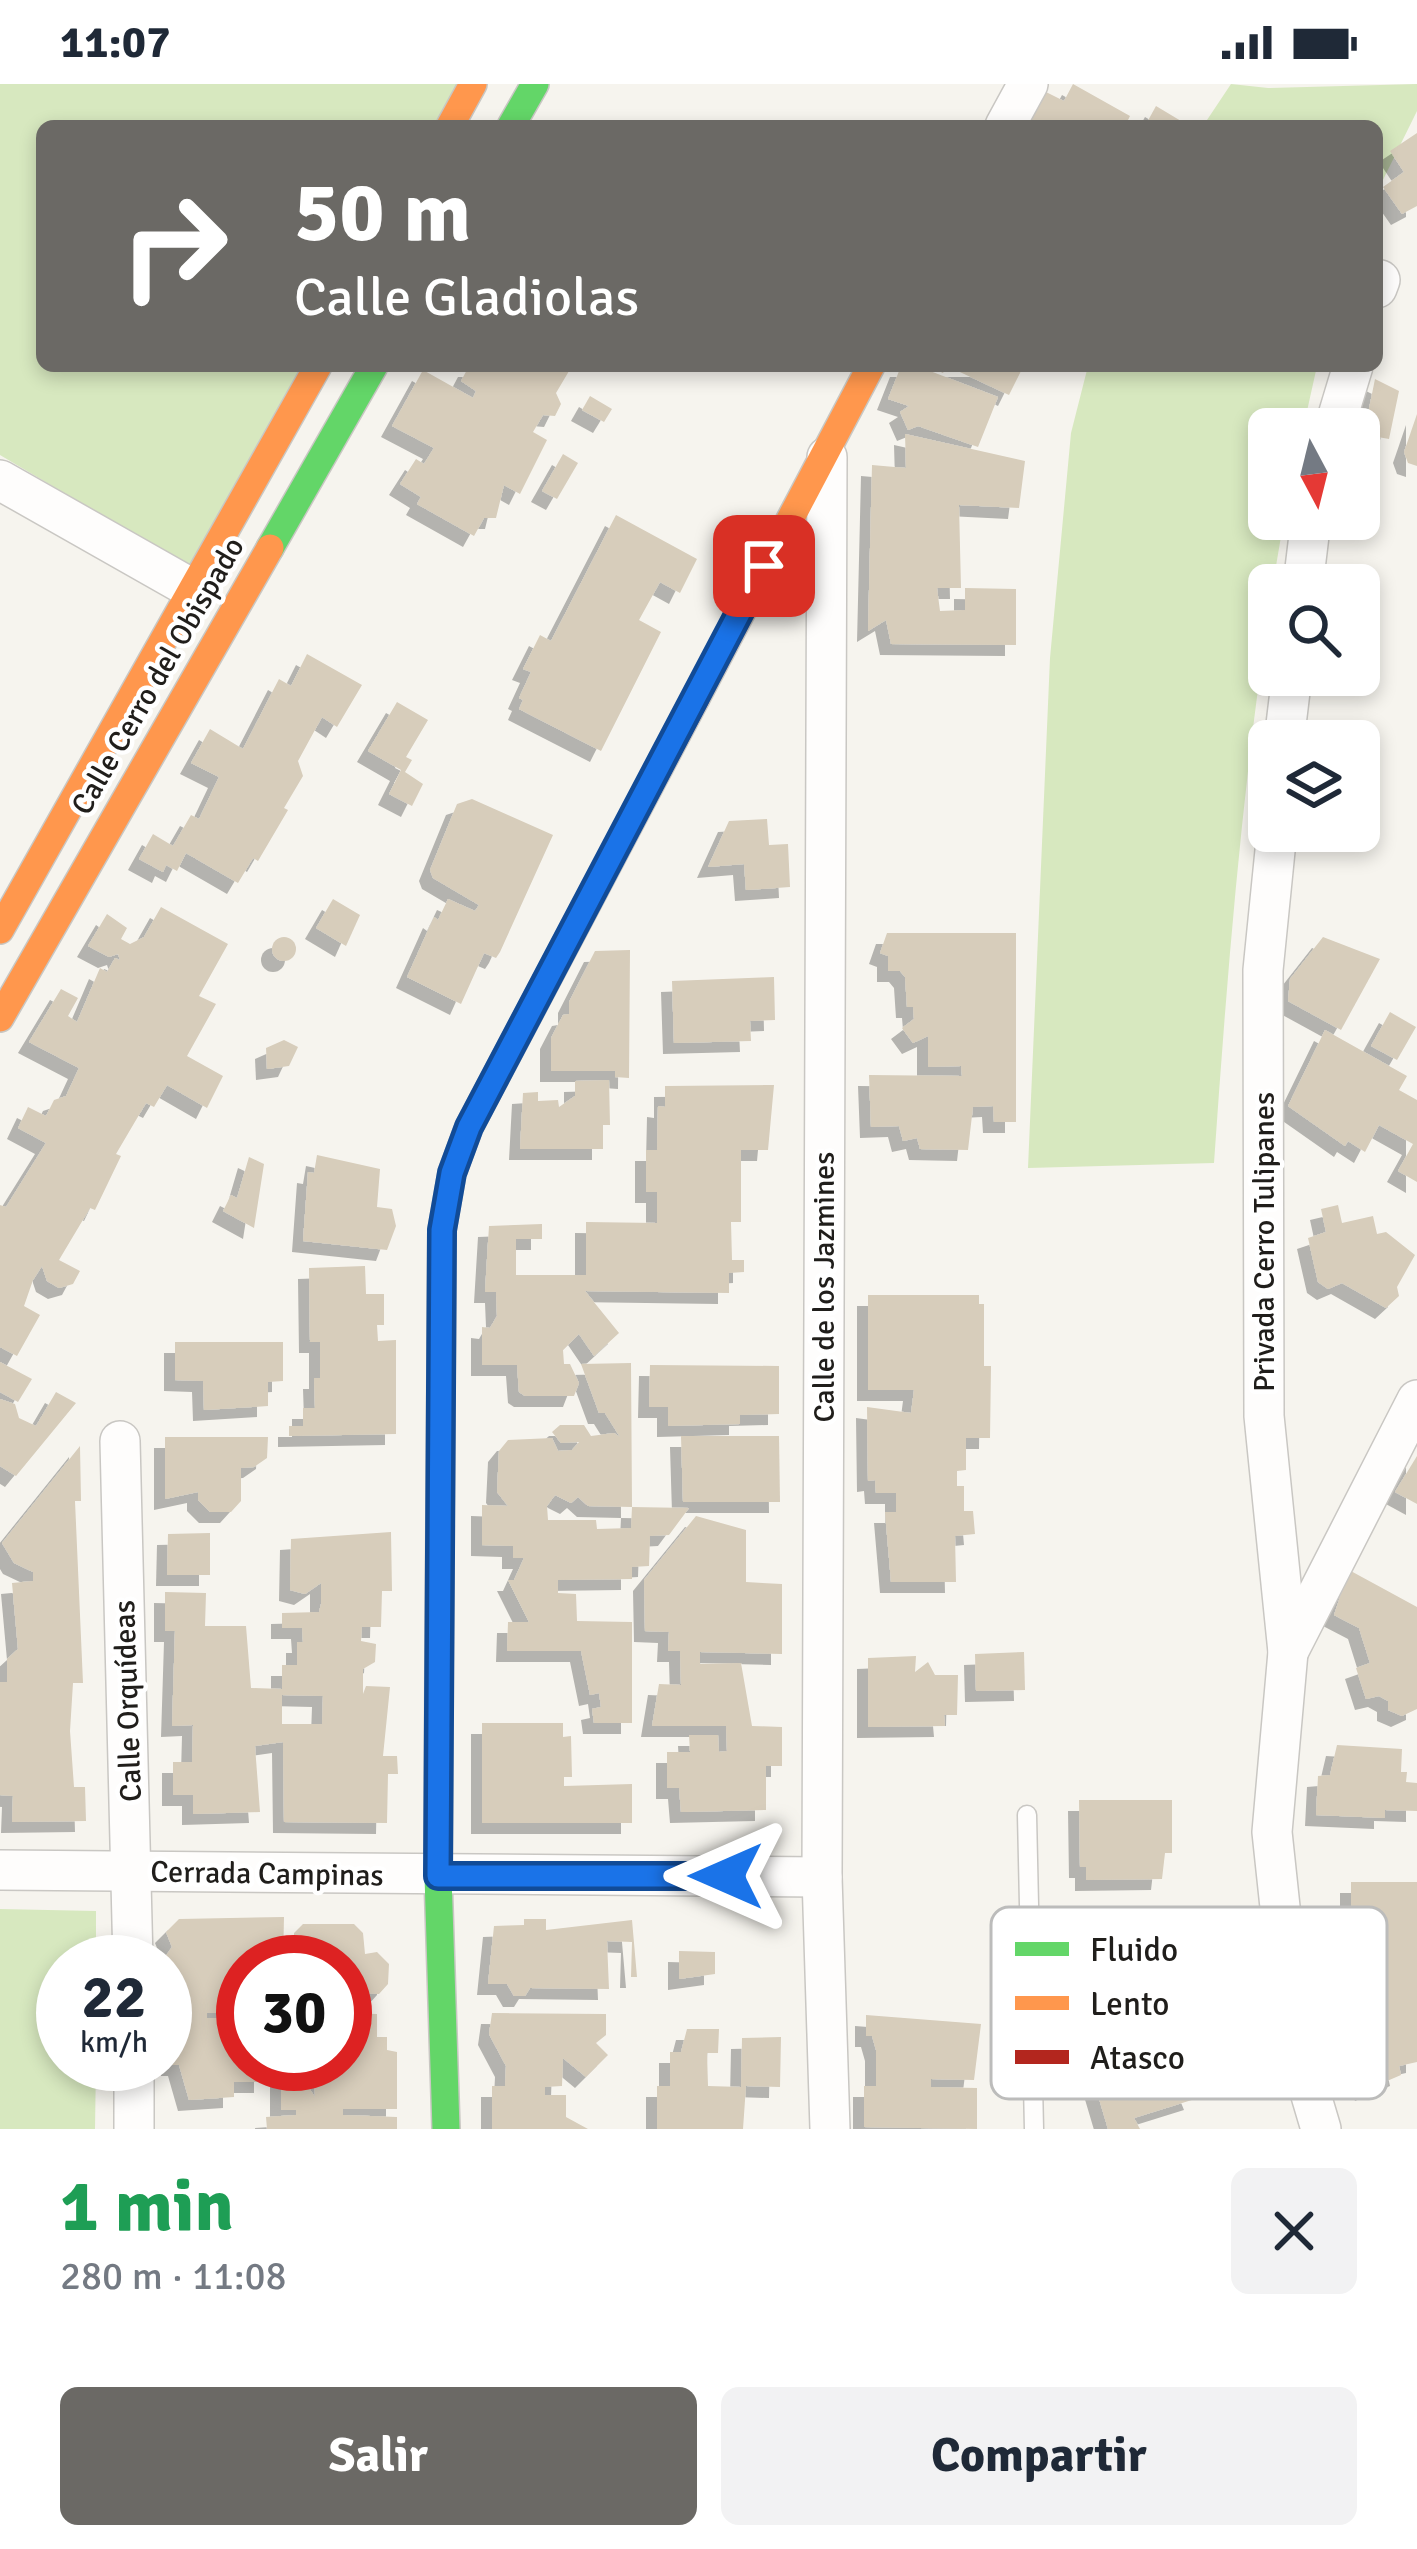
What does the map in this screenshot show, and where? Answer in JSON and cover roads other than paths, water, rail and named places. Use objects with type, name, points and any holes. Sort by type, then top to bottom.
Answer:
[{"type":"street","points":[[453,120],[473,84]]},
{"type":"street","points":[[515,120],[536,84]]},
{"type":"street","points":[[1008,120],[1028,84]]},
{"type":"street","name":"Calle Cerro del Obispado","points":[[0,930],[315,372]]},
{"type":"street","name":"Calle Cerro del Obispado","points":[[0,1018],[371,372]]},
{"type":"street","points":[[446,2129],[438,1876],[442,1230],[452,1173],[469,1127],[868,372]]},
{"type":"street","points":[[1340,408],[1351,372]]},
{"type":"street","name":"Calle de los Jazmines","points":[[827,446],[821,1877],[830,2129]]},
{"type":"street","points":[[0,480],[194,590]]},
{"type":"street","name":"Privada Cerro Tulipanes","points":[[1274,852],[1263,970],[1264,1416],[1288,1652]]},
{"type":"street","points":[[1279,1907],[1271,1832],[1288,1652],[1417,1400]]},
{"type":"street","name":"Calle Orquídeas","points":[[120,1441],[133,1935]]},
{"type":"street","name":"Cerrada Campinas","points":[[0,1870],[821,1877]]},
{"type":"street","points":[[134,2091],[134,2129]]},
{"type":"street","points":[[1313,2099],[1322,2129]]},
{"type":"lane","points":[[1027,1815],[1029,1907]]},
{"type":"lane","points":[[1033,2099],[1034,2129]]}]
